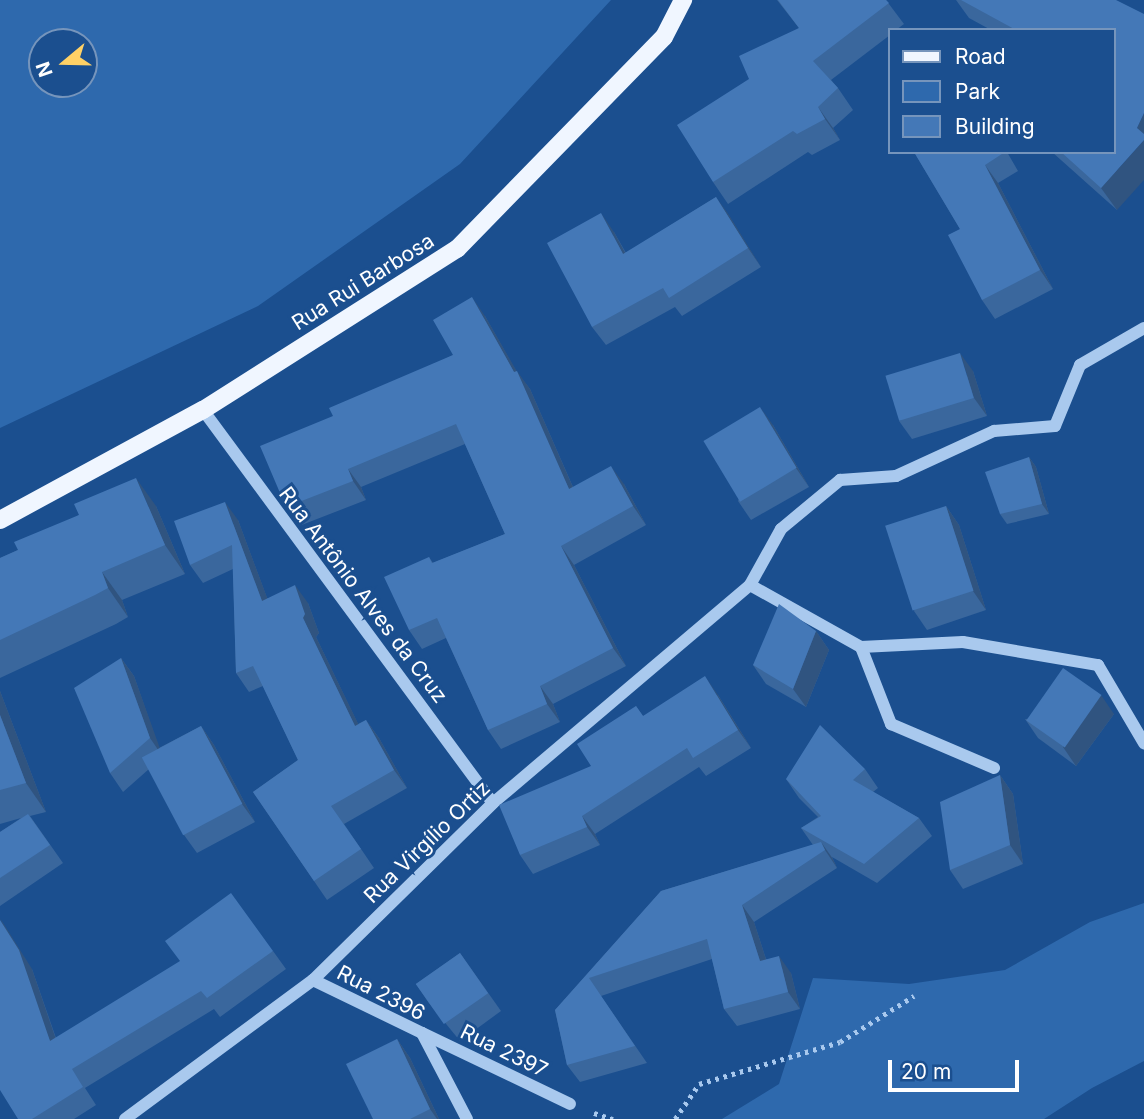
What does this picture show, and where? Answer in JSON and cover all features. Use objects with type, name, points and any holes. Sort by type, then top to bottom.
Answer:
[{"type":"main road","name":"Rua Rui Barbosa","points":[[0,520],[203,410],[457,248],[664,37],[683,0]]},
{"type":"street","points":[[1144,328],[1080,365],[1055,426],[994,431],[896,476],[840,480],[781,529],[750,585],[861,647],[963,642],[1098,665],[1144,743]]},
{"type":"street","name":"Rua Antônio Alves da Cruz","points":[[203,410],[493,803]]},
{"type":"street","name":"Rua Virgílio Ortiz","points":[[125,1119],[313,980],[493,803],[750,585]]},
{"type":"street","points":[[861,647],[891,724],[994,768]]},
{"type":"street","name":"Rua 2396","points":[[313,980],[422,1033],[467,1119]]},
{"type":"street","name":"Rua 2397","points":[[422,1033],[569,1104]]},
{"type":"path","points":[[675,1119],[699,1084],[840,1042],[914,996]]},
{"type":"green space","points":[[0,0],[611,0],[460,164],[258,306],[0,428]]},
{"type":"green space","points":[[1144,903],[1144,1061],[1092,1088],[1044,1119],[722,1119],[779,1084],[813,978],[909,984],[1005,970],[1090,922]]},
{"type":"building","points":[[778,0],[886,0],[889,3],[813,61],[838,88],[818,107],[825,119],[797,134],[793,131],[713,182],[677,125],[749,79],[739,56],[799,28]]},
{"type":"building","points":[[961,0],[1116,0],[1144,14],[1144,113],[1137,128],[1144,134],[1144,140],[1101,188],[1063,154],[1116,154],[1116,28],[1012,28]]},
{"type":"building","points":[[915,154],[1002,154],[985,165],[1040,270],[982,300],[948,235],[960,229]]},
{"type":"building","points":[[716,197],[748,248],[669,298],[663,288],[592,327],[547,243],[601,213],[623,254]]},
{"type":"building","points":[[472,297],[514,372],[517,371],[569,489],[611,466],[633,506],[561,546],[613,648],[540,686],[547,704],[488,730],[437,618],[409,630],[384,577],[429,557],[432,563],[505,534],[456,424],[348,469],[353,481],[286,507],[260,446],[333,416],[329,408],[453,355],[433,320]]},
{"type":"building","points":[[960,353],[974,398],[899,421],[885,376]]},
{"type":"building","points":[[760,407],[797,468],[740,502],[703,441]]},
{"type":"building","points":[[1029,457],[1042,504],[1000,514],[985,472]]},
{"type":"building","points":[[136,478],[165,545],[102,572],[108,588],[0,640],[0,558],[18,550],[14,542],[79,515],[74,504]]},
{"type":"building","points":[[225,502],[262,601],[295,585],[305,614],[303,618],[355,726],[366,720],[394,770],[331,806],[361,849],[314,881],[253,792],[298,760],[253,666],[236,673],[232,545],[190,565],[174,521]]},
{"type":"building","points":[[946,506],[974,591],[913,610],[885,526]]},
{"type":"building","points":[[779,604],[816,631],[793,689],[753,665]]},
{"type":"building","points":[[121,658],[150,738],[110,773],[74,688]]},
{"type":"building","points":[[1063,668],[1102,695],[1065,747],[1026,720]]},
{"type":"building","points":[[705,676],[738,730],[693,758],[687,748],[582,816],[587,827],[520,855],[499,805],[591,766],[577,744],[636,706],[643,716]]},
{"type":"building","points":[[0,715],[26,783],[0,790]]},
{"type":"building","points":[[820,725],[865,769],[853,780],[919,818],[864,864],[801,828],[821,816],[786,779]]},
{"type":"building","points":[[201,726],[242,804],[183,835],[142,757]]},
{"type":"building","points":[[1000,775],[1010,845],[950,870],[940,802]]},
{"type":"building","points":[[28,814],[50,845],[0,878],[0,832]]},
{"type":"building","points":[[821,842],[825,850],[742,905],[760,961],[779,956],[788,992],[724,1009],[707,939],[589,978],[635,1046],[567,1065],[555,1010],[661,891]]},
{"type":"building","points":[[231,893],[273,951],[207,998],[201,991],[72,1069],[83,1087],[32,1119],[18,1119],[0,1090],[0,920],[19,950],[50,1041],[180,961],[165,941]]},
{"type":"building","points":[[460,953],[488,993],[444,1024],[416,984]]},
{"type":"building","points":[[397,1039],[430,1109],[410,1119],[373,1119],[346,1064]]}]
